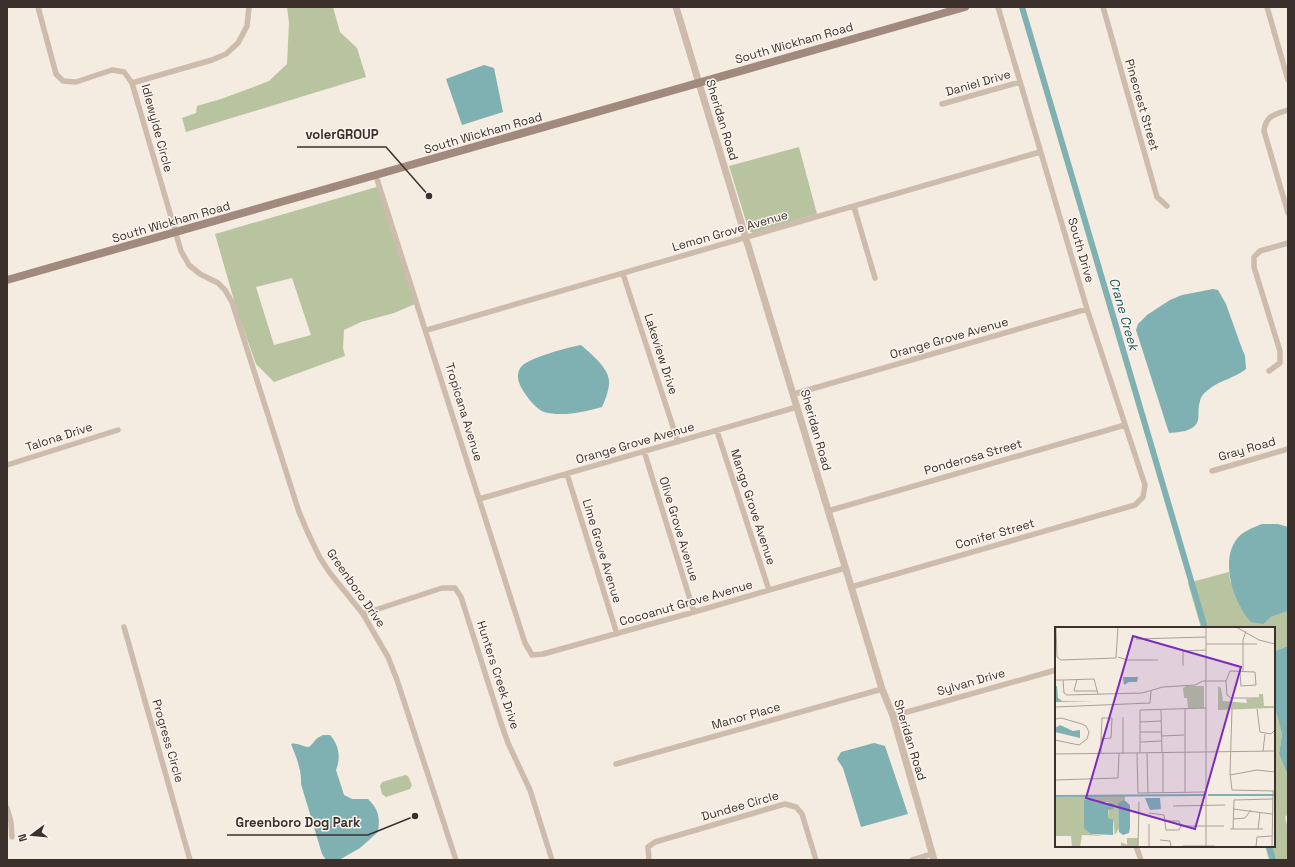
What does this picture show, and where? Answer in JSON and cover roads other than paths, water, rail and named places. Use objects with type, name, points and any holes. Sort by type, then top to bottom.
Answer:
[{"type":"main road","name":"South Wickham Road","points":[[7,280],[965,7]]},
{"type":"street","points":[[38,7],[56,74],[63,81],[76,82],[112,70],[124,72],[132,83]]},
{"type":"street","name":"Idlewylde Circle","points":[[176,233],[132,83],[212,60],[226,54],[238,43],[247,26],[249,7]]},
{"type":"street","name":"Sheridan Road","points":[[676,7],[882,689],[893,716],[933,857]]},
{"type":"street","name":"South Drive","points":[[998,7],[1087,309],[1144,485],[1143,497]]},
{"type":"street","name":"Pinecrest Street","points":[[1103,7],[1157,196],[1167,206]]},
{"type":"street","points":[[1267,7],[1288,80]]},
{"type":"street","name":"Daniel Drive","points":[[942,104],[1020,82]]},
{"type":"street","points":[[1288,110],[1272,115],[1265,122],[1264,131],[1288,213]]},
{"type":"street","name":"Lemon Grove Avenue","points":[[426,330],[1040,152]]},
{"type":"street","name":"Tropicana Avenue","points":[[376,176],[479,499],[526,643],[532,654]]},
{"type":"street","points":[[854,206],[875,278]]},
{"type":"street","name":"Greenboro Drive","points":[[176,233],[181,251],[189,265],[200,274],[218,283],[225,290],[232,302],[299,512],[320,558],[330,573],[363,614],[388,657],[397,680],[456,860]]},
{"type":"street","points":[[1269,371],[1280,363],[1280,351],[1254,267],[1254,257],[1260,251],[1288,243]]},
{"type":"street","name":"Lakeview Drive","points":[[623,274],[678,442]]},
{"type":"street","name":"Orange Grove Avenue","points":[[794,394],[1087,309]]},
{"type":"street","name":"Orange Grove Avenue","points":[[479,499],[797,407]]},
{"type":"street","name":"Ponderosa Street","points":[[828,511],[1125,425]]},
{"type":"street","name":"Talona Drive","points":[[7,465],[118,430]]},
{"type":"street","name":"Mango Grove Avenue","points":[[717,431],[769,590]]},
{"type":"street","name":"Gray Road","points":[[1212,471],[1288,449]]},
{"type":"street","name":"Olive Grove Avenue","points":[[644,451],[694,612]]},
{"type":"street","name":"Lime Grove Avenue","points":[[567,474],[617,634]]},
{"type":"street","name":"Conifer Street","points":[[851,587],[1135,505],[1143,497]]},
{"type":"street","name":"Cocoanut Grove Avenue","points":[[532,654],[543,654],[617,634],[845,568]]},
{"type":"street","name":"Hunters Creek Drive","points":[[363,614],[442,588],[454,588],[461,597],[500,720],[508,743],[530,790],[552,860]]},
{"type":"street","name":"Progress Circle","points":[[124,627],[190,860]]},
{"type":"street","name":"Sylvan Drive","points":[[893,716],[1055,670]]},
{"type":"street","name":"Manor Place","points":[[616,764],[882,689]]},
{"type":"street","name":"Dundee Circle","points":[[649,860],[648,847],[656,842],[785,804],[796,807],[802,814],[816,860]]},
{"type":"street","points":[[7,808],[12,822],[12,837]]},
{"type":"street","points":[[1136,847],[1141,860]]},
{"type":"street","points":[[912,860],[933,857]]},
{"type":"water","points":[[484,65],[494,68],[503,112],[462,125],[446,79]]},
{"type":"water","points":[[1213,289],[1218,290],[1226,304],[1245,356],[1246,369],[1212,387],[1202,396],[1199,405],[1198,420],[1193,427],[1186,431],[1169,433],[1136,330],[1138,324],[1147,315],[1170,300],[1182,295]]},
{"type":"water","points":[[581,345],[600,363],[607,373],[609,385],[602,407],[566,414],[544,412],[534,405],[520,385],[518,380],[519,370],[532,360],[559,350]]},
{"type":"water","points":[[1262,524],[1278,524],[1288,527],[1288,611],[1271,617],[1264,624],[1251,622],[1245,614],[1235,594],[1229,571],[1231,549],[1238,537],[1244,532]]},
{"type":"water","points":[[1288,646],[1288,776],[1279,754],[1282,734],[1275,709],[1275,651]]},
{"type":"water","points":[[323,735],[330,735],[337,747],[339,756],[336,770],[344,795],[352,799],[368,799],[377,810],[379,818],[378,832],[360,848],[339,860],[326,860],[322,854],[301,784],[301,774],[291,744],[309,747],[316,739]]},
{"type":"water","points":[[874,743],[885,746],[908,814],[861,827],[843,768],[837,759],[841,752]]},
{"type":"waterway","name":"Crane Creek","points":[[1022,7],[1205,627]]},
{"type":"waterway","name":"Crane Creek","points":[[1269,847],[1273,860]]},
{"type":"place","name":"volerGROUP","points":[[429,196]]},
{"type":"place","name":"Greenboro Dog Park","points":[[415,816]]}]
